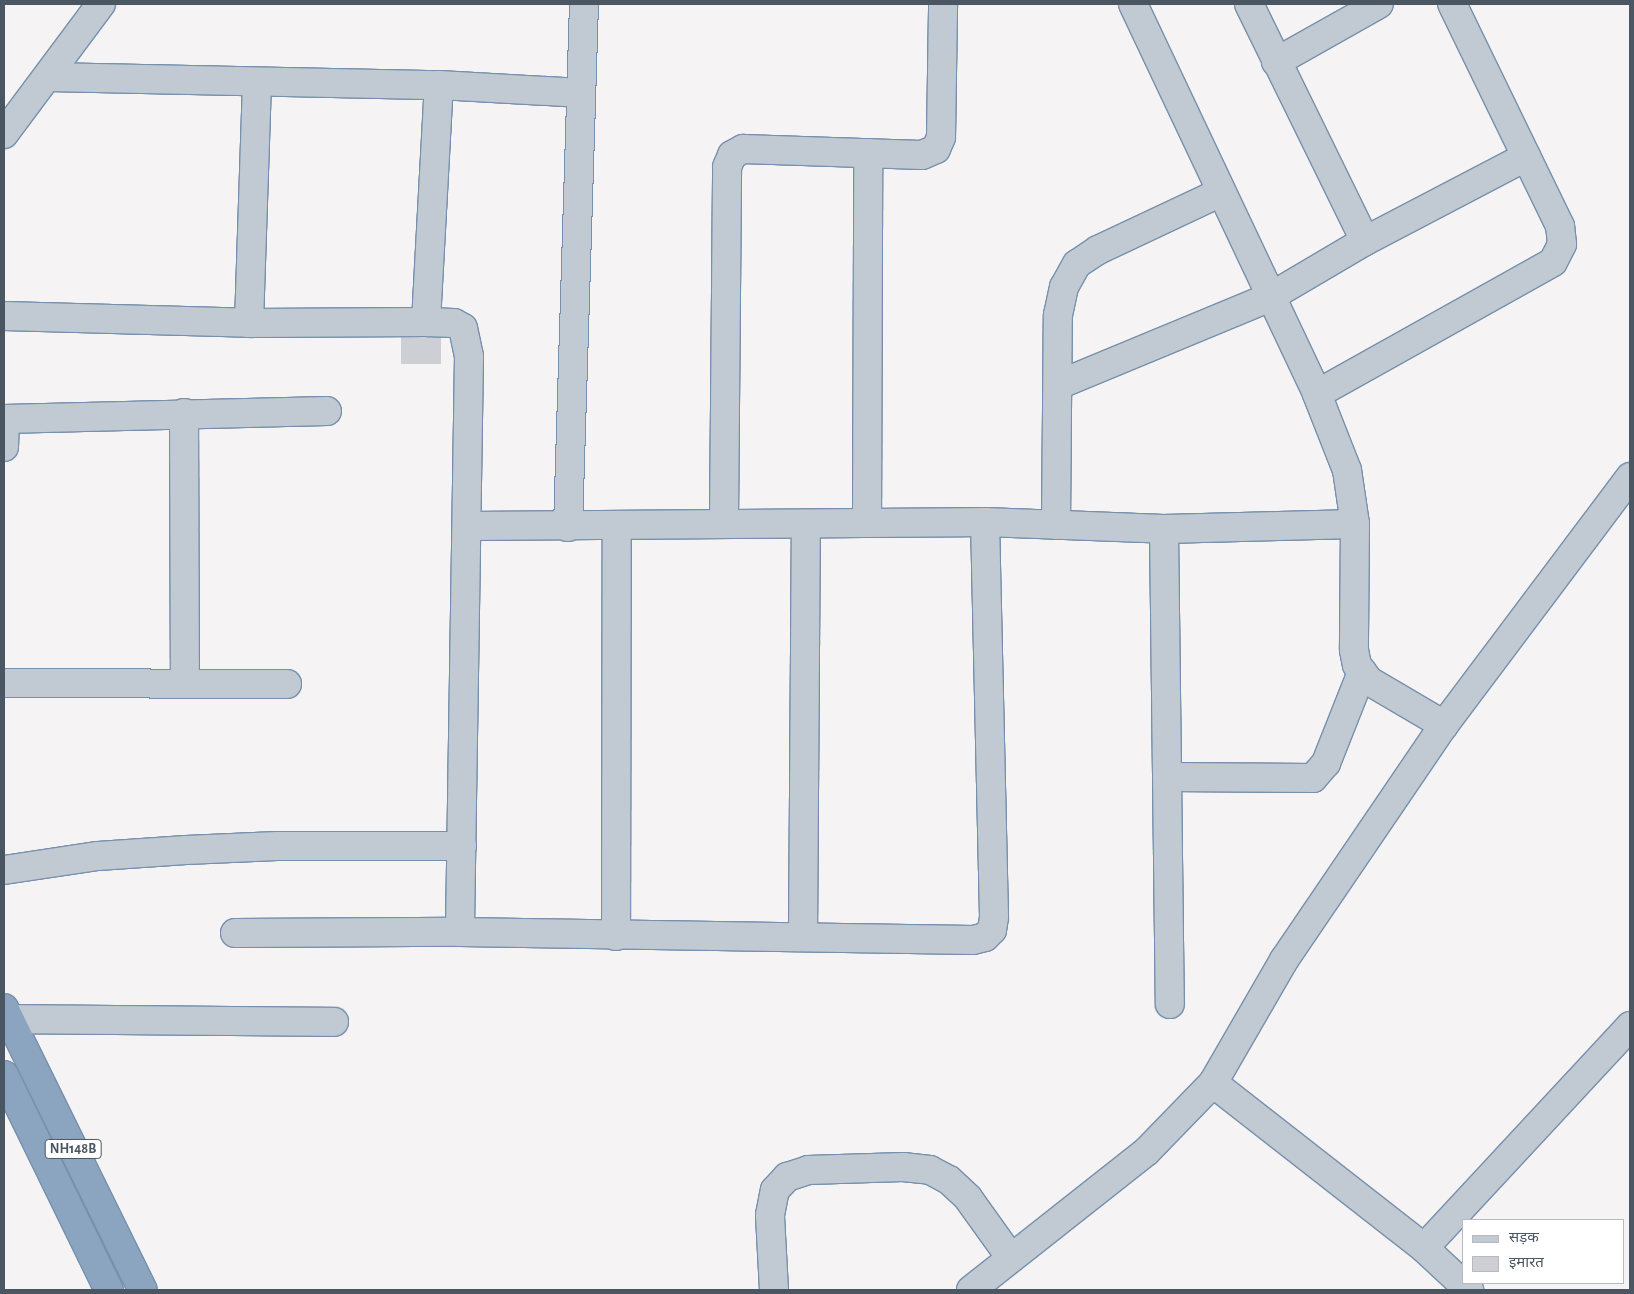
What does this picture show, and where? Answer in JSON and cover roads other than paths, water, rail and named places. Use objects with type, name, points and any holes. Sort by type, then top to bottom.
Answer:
[{"type":"highway","name":"NH148B","points":[[6,1014],[143,1290]]},
{"type":"highway","name":"NH148B","points":[[4,1074],[108,1290]]},
{"type":"street","points":[[4,134],[101,4]]},
{"type":"street","points":[[568,527],[584,4]]},
{"type":"street","points":[[724,522],[727,167],[732,155],[743,149],[922,155],[936,149],[941,137],[943,4]]},
{"type":"street","points":[[1133,4],[1317,394],[1347,470],[1355,524],[1354,650],[1362,672],[1369,681],[1444,725]]},
{"type":"street","points":[[1249,4],[1366,241]]},
{"type":"street","points":[[1276,62],[1379,4]]},
{"type":"street","points":[[1317,394],[1553,262],[1562,244],[1560,226],[1452,4]]},
{"type":"street","points":[[48,77],[439,85],[581,93]]},
{"type":"street","points":[[249,323],[257,82]]},
{"type":"street","points":[[426,322],[439,85]]},
{"type":"street","points":[[867,523],[868,153]]},
{"type":"street","points":[[1058,385],[1270,297],[1366,241],[1526,157]]},
{"type":"street","points":[[1056,525],[1058,315],[1064,287],[1077,264],[1098,250],[1221,192]]},
{"type":"street","points":[[4,316],[249,323],[426,322],[454,323],[463,328],[467,338],[467,526],[460,932]]},
{"type":"street","points":[[4,447],[4,419],[184,413],[327,411]]},
{"type":"street","points":[[184,413],[185,684]]},
{"type":"street","points":[[971,1290],[1147,1151],[1213,1083],[1284,960],[1444,725],[1630,477]]},
{"type":"street","points":[[467,526],[568,527],[724,522],[806,524],[986,522],[1164,529],[1355,524]]},
{"type":"street","points":[[235,934],[460,932],[616,936],[973,940],[986,937],[992,930],[986,522]]},
{"type":"street","points":[[803,937],[806,524]]},
{"type":"street","points":[[616,936],[617,526]]},
{"type":"street","points":[[1164,529],[1170,1004]]},
{"type":"street","points":[[1167,777],[1312,778],[1326,763],[1362,672]]},
{"type":"street","points":[[4,683],[287,684]]},
{"type":"street","points":[[4,870],[98,856],[186,850],[277,846],[462,846]]},
{"type":"street","points":[[6,1014],[334,1022]]},
{"type":"street","points":[[1424,1248],[1630,1026]]},
{"type":"street","points":[[1213,1083],[1424,1248],[1462,1283]]},
{"type":"street","points":[[774,1290],[770,1215],[775,1190],[787,1177],[808,1170],[903,1167],[930,1170],[950,1180],[968,1198],[1012,1258]]}]
